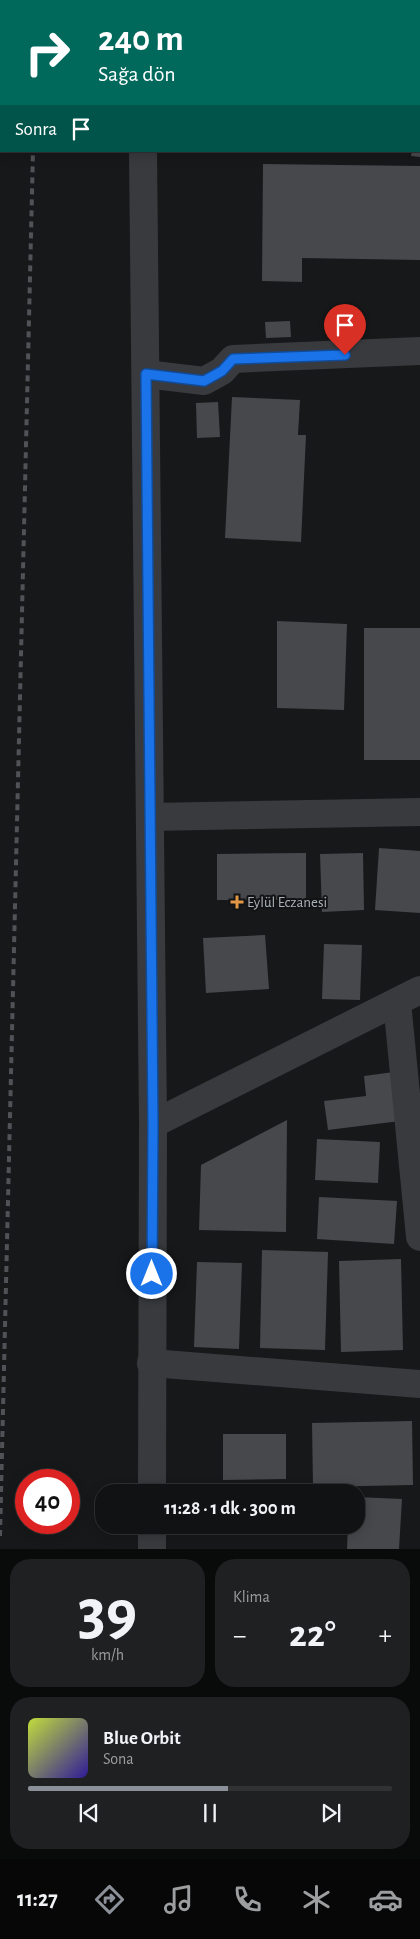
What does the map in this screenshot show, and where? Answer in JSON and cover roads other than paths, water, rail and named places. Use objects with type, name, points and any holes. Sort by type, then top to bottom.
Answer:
[{"type":"street","points":[[144,152],[153,1124],[152,1484]]},
{"type":"street","points":[[146,374],[204,381],[222,371],[233,359],[420,351]]},
{"type":"street","points":[[150,817],[420,812]]},
{"type":"street","points":[[153,1124],[409,996],[420,1237]]},
{"type":"street","points":[[151,1364],[420,1384]]},
{"type":"street","points":[[152,1534],[152,1549]]},
{"type":"railway","points":[[0,1536],[33,152]]},
{"type":"place","name":"Eylül Eczanesi","points":[[237,902]]}]
